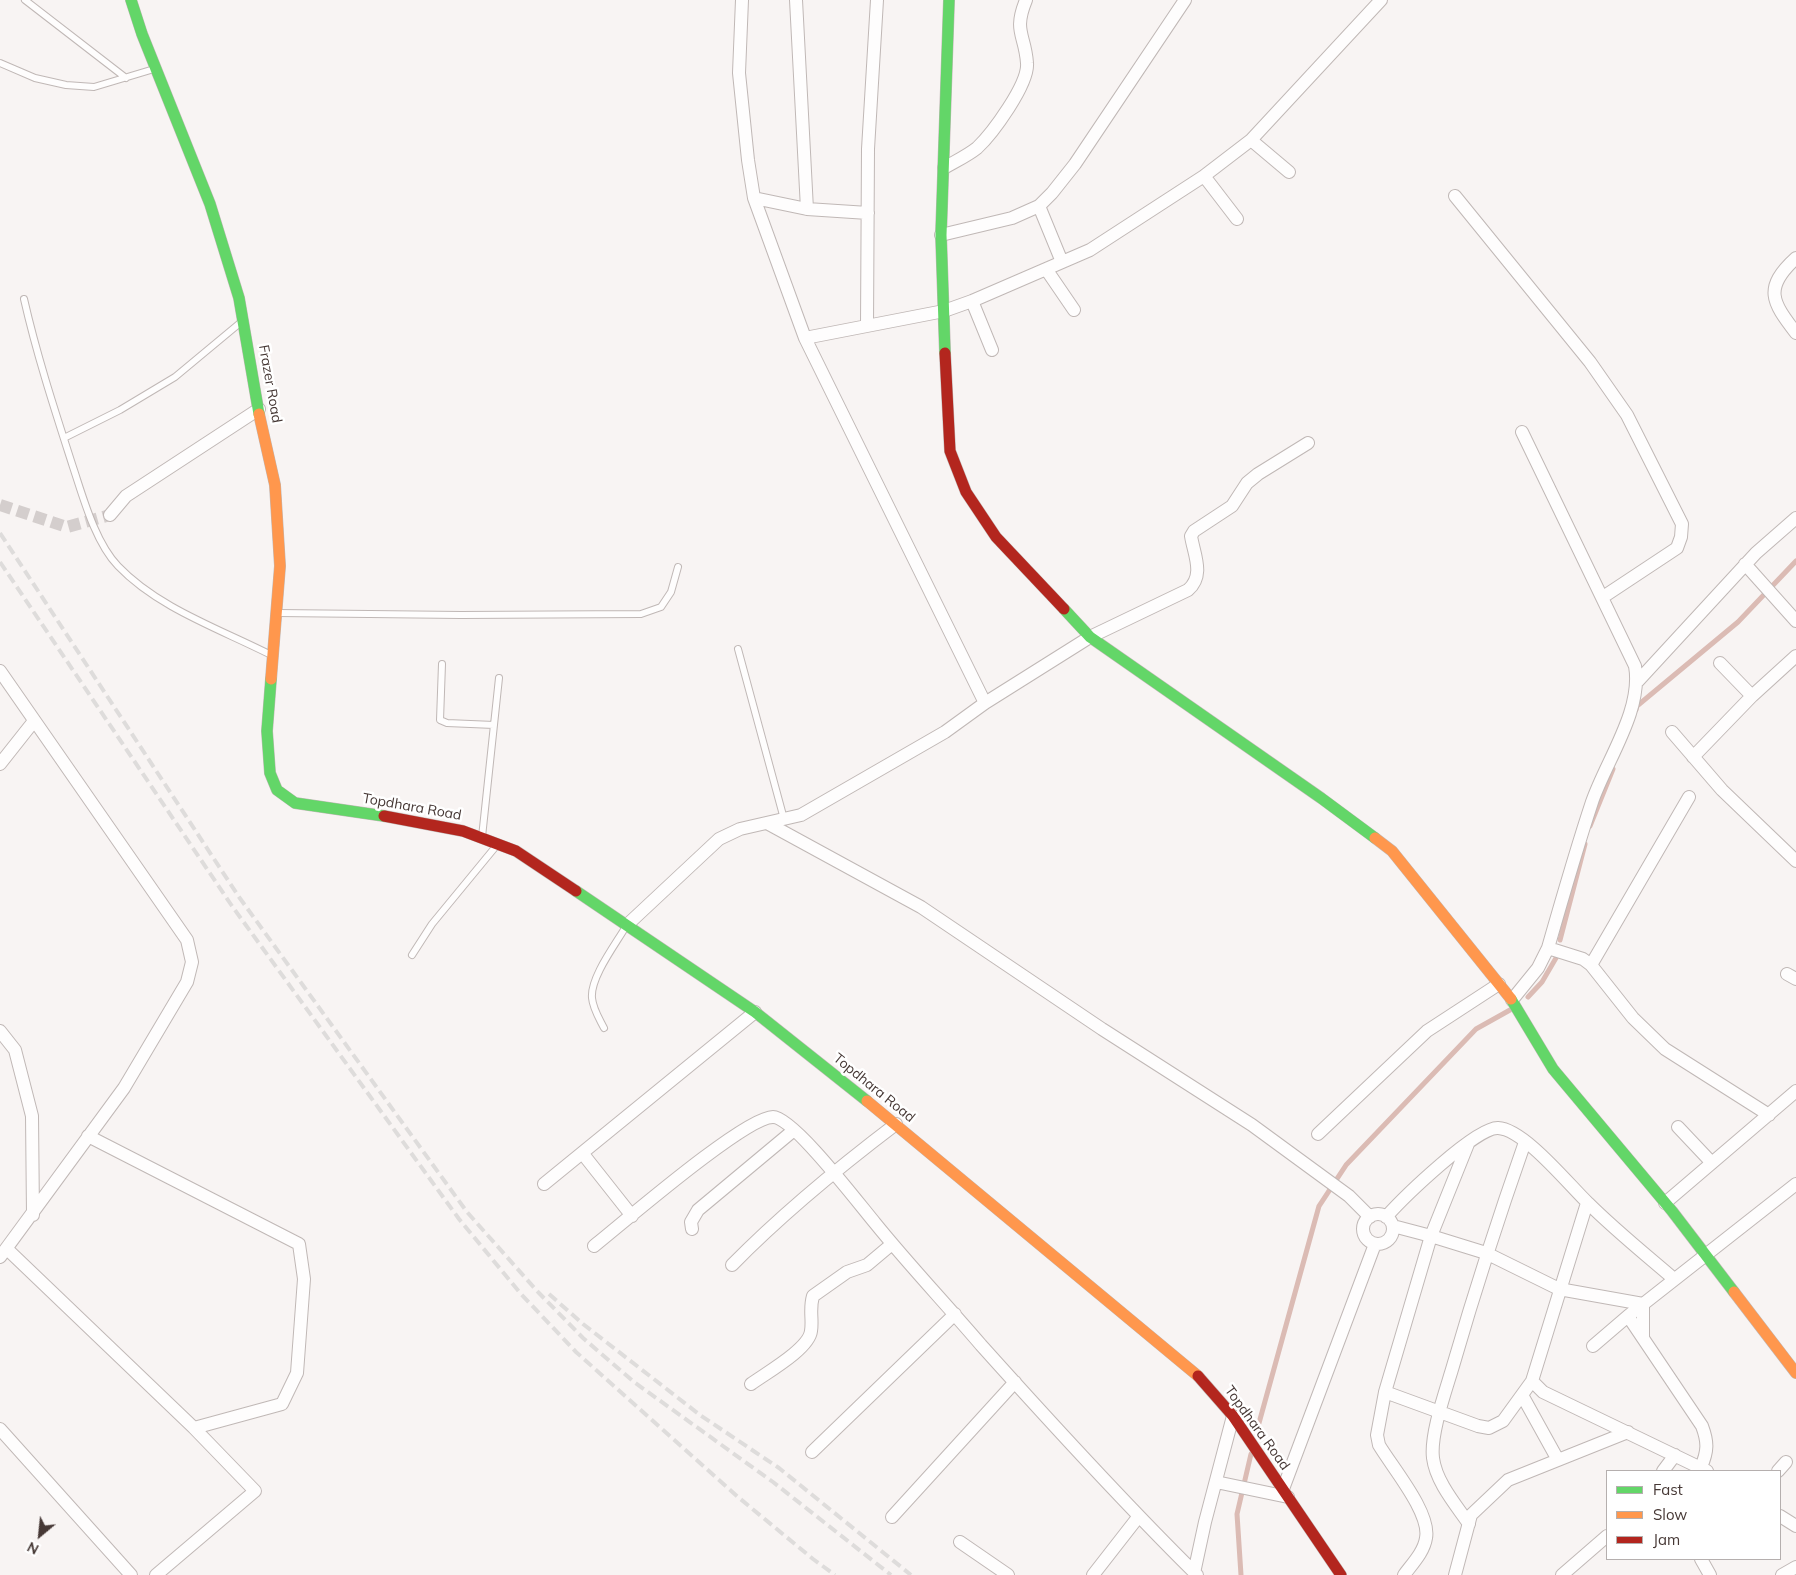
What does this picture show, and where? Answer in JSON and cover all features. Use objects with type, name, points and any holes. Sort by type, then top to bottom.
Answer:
[{"type":"street","name":"Frazer Road","points":[[131,0],[210,204],[239,298],[275,486],[280,566],[267,731],[270,773],[277,790]]},
{"type":"street","points":[[742,0],[739,73],[754,198],[805,338],[985,703]]},
{"type":"street","points":[[796,0],[806,209]]},
{"type":"street","points":[[867,324],[868,149],[877,0]]},
{"type":"street","points":[[949,0],[941,235],[946,400],[950,451],[966,492],[996,537],[1090,637],[1321,798],[1392,851],[1512,1000],[1552,1069],[1665,1203],[1796,1373]]},
{"type":"street","points":[[944,168],[976,149],[991,133],[1024,78],[1028,65],[1018,28],[1026,0]]},
{"type":"street","points":[[941,235],[1012,218],[1039,206],[1076,164],[1185,0]]},
{"type":"street","points":[[805,338],[867,324],[944,311],[972,301],[1090,250],[1204,176],[1250,140],[1381,0]]},
{"type":"street","points":[[1250,140],[1289,172]]},
{"type":"street","points":[[1204,176],[1238,219]]},
{"type":"street","points":[[1455,196],[1590,362],[1627,415],[1682,524],[1681,537],[1677,548],[1602,597]]},
{"type":"street","points":[[754,198],[806,209],[868,213]]},
{"type":"street","points":[[1039,206],[1062,262]]},
{"type":"street","points":[[1796,258],[1780,272],[1775,286],[1774,300],[1796,333]]},
{"type":"street","points":[[1046,269],[1074,310]]},
{"type":"street","points":[[972,301],[992,350]]},
{"type":"street","points":[[110,515],[126,496],[259,409]]},
{"type":"street","points":[[1522,432],[1635,666],[1638,681]]},
{"type":"street","points":[[627,925],[719,839],[740,829],[801,814],[944,732],[985,703],[1090,637],[1192,586],[1197,577],[1198,567],[1191,536],[1194,531],[1232,506],[1247,482],[1308,443]]},
{"type":"street","points":[[1512,1000],[1538,968],[1548,948],[1592,802],[1626,722],[1638,681],[1745,564],[1796,518]]},
{"type":"street","points":[[1745,564],[1796,621]]},
{"type":"street","points":[[1693,757],[1752,696],[1796,656]]},
{"type":"street","points":[[1720,662],[1752,696]]},
{"type":"street","points":[[0,671],[187,940],[192,962],[187,982],[124,1088],[4,1253],[194,1428],[255,1491],[156,1575]]},
{"type":"street","points":[[0,764],[34,721]]},
{"type":"street","points":[[1672,732],[1722,790],[1796,861]]},
{"type":"street","name":"Topdhara Road","points":[[277,790],[295,803],[463,830],[516,851],[755,1012],[896,1124],[1195,1373],[1233,1416],[1341,1575]]},
{"type":"street","points":[[1591,965],[1689,797]]},
{"type":"street","points":[[767,823],[921,907],[1102,1030],[1252,1125],[1324,1176],[1349,1196],[1370,1217]]},
{"type":"street","points":[[1548,948],[1583,960],[1591,965],[1633,1018],[1665,1049],[1769,1115]]},
{"type":"street","points":[[1318,1134],[1427,1031],[1499,984]]},
{"type":"street","points":[[544,1184],[755,1012]]},
{"type":"street","points":[[0,1030],[15,1050],[32,1116],[33,1215]]},
{"type":"street","points":[[1665,1203],[1796,1091]]},
{"type":"street","points":[[594,1246],[729,1138],[765,1118],[775,1117],[788,1123],[833,1171],[892,1244],[1015,1382],[1196,1574]]},
{"type":"street","points":[[732,1265],[768,1228],[833,1171],[896,1124]]},
{"type":"street","points":[[1678,1127],[1712,1163]]},
{"type":"street","points":[[1643,1304],[1559,1288],[1486,1253],[1389,1222],[1375,1215],[1370,1217],[1364,1227],[1364,1232],[1370,1242],[1381,1244],[1390,1238],[1389,1222],[1418,1185],[1480,1133],[1497,1128],[1506,1130],[1525,1142],[1587,1203],[1674,1279]]},
{"type":"street","points":[[692,1229],[691,1222],[698,1210],[794,1130]]},
{"type":"street","points":[[88,1136],[298,1244],[304,1279],[297,1373],[282,1404],[254,1414],[194,1428]]},
{"type":"street","points":[[1469,1524],[1440,1480],[1433,1458],[1439,1412],[1486,1253],[1525,1142]]},
{"type":"street","points":[[1404,1575],[1420,1553],[1426,1538],[1425,1525],[1417,1506],[1379,1446],[1377,1435],[1385,1392],[1432,1236],[1468,1144]]},
{"type":"street","points":[[583,1154],[632,1216]]},
{"type":"street","points":[[1593,1346],[1704,1254],[1796,1184]]},
{"type":"street","points":[[1385,1392],[1489,1428],[1503,1421],[1532,1381],[1559,1288],[1587,1203]]},
{"type":"street","points":[[751,1384],[805,1344],[811,1331],[810,1310],[813,1296],[847,1272],[866,1265],[892,1244]]},
{"type":"street","points":[[1216,1482],[1261,1491],[1286,1493],[1376,1244]]},
{"type":"street","points":[[1643,1304],[1643,1338]]},
{"type":"street","points":[[812,1452],[954,1314]]},
{"type":"street","points":[[1532,1381],[1543,1392],[1704,1469],[1708,1442],[1702,1426],[1628,1316]]},
{"type":"street","points":[[892,1516],[1015,1382]]},
{"type":"street","points":[[1522,1395],[1558,1460]]},
{"type":"street","points":[[1196,1574],[1216,1482],[1233,1416]]},
{"type":"street","points":[[0,1429],[130,1575]]},
{"type":"street","points":[[1455,1575],[1471,1515],[1508,1480],[1628,1432]]},
{"type":"street","points":[[1663,1470],[1674,1455]]},
{"type":"street","points":[[1093,1575],[1140,1516]]},
{"type":"street","points":[[1781,1517],[1796,1526]]},
{"type":"street","points":[[1562,1575],[1606,1537]]},
{"type":"street","points":[[960,1542],[1008,1575]]},
{"type":"street","points":[[1702,1560],[1710,1575]]},
{"type":"street","points":[[1782,1575],[1796,1567]]},
{"type":"lane","points":[[26,0],[126,78]]},
{"type":"lane","points":[[0,63],[35,78],[66,85],[94,87],[156,68]]},
{"type":"lane","points":[[24,299],[31,331],[92,525],[116,565],[136,583],[163,601],[273,655]]},
{"type":"lane","points":[[64,438],[120,410],[176,377],[243,321]]},
{"type":"lane","points":[[276,612],[461,615],[641,614],[661,607],[671,592],[678,567]]},
{"type":"lane","points":[[738,649],[784,819]]},
{"type":"lane","points":[[442,664],[440,720],[494,725]]},
{"type":"lane","points":[[482,838],[499,678]]},
{"type":"lane","points":[[412,956],[432,924],[497,844]]},
{"type":"lane","points":[[604,1028],[595,1011],[591,996],[597,975],[627,925]]},
{"type":"waterway","points":[[1636,710],[1637,706],[1738,622],[1796,561]]},
{"type":"waterway","points":[[1590,826],[1613,769]]},
{"type":"waterway","points":[[1560,940],[1585,844]]},
{"type":"waterway","points":[[1528,997],[1542,982],[1556,958]]},
{"type":"waterway","points":[[1259,1423],[1319,1206],[1346,1165],[1476,1029],[1510,1010]]},
{"type":"waterway","points":[[1241,1575],[1237,1514],[1251,1454]]},
{"type":"tunnel","points":[[0,505],[67,527],[110,515]]},
{"type":"railway","points":[[0,533],[239,897],[467,1212],[538,1292],[583,1338],[634,1382],[773,1482],[891,1575]]},
{"type":"railway","points":[[0,562],[232,906],[459,1219],[521,1294],[576,1352],[738,1497],[835,1575]]},
{"type":"railway","points":[[549,1294],[583,1324],[700,1415],[779,1468],[911,1575]]},
{"type":"traffic: fast","points":[[131,0],[142,34],[210,204],[239,298],[259,414]]},
{"type":"traffic: fast","points":[[945,353],[941,235],[949,0]]},
{"type":"traffic: fast","points":[[1064,609],[1090,637],[1321,798],[1375,838]]},
{"type":"traffic: fast","points":[[271,679],[267,731],[270,773],[277,790],[295,803],[384,816]]},
{"type":"traffic: fast","points":[[576,891],[755,1012],[867,1101]]},
{"type":"traffic: fast","points":[[1511,999],[1553,1069],[1672,1211],[1734,1292]]},
{"type":"traffic: slow","points":[[259,414],[275,485],[280,566],[271,679]]},
{"type":"traffic: slow","points":[[1375,838],[1392,851],[1511,999]]},
{"type":"traffic: slow","points":[[867,1101],[1198,1376]]},
{"type":"traffic: slow","points":[[1734,1292],[1796,1373]]},
{"type":"traffic: jam","points":[[945,353],[950,451],[966,492],[996,537],[1064,609]]},
{"type":"traffic: jam","points":[[384,816],[463,831],[516,851],[576,891]]},
{"type":"traffic: jam","points":[[1198,1376],[1233,1416],[1341,1575]]}]
